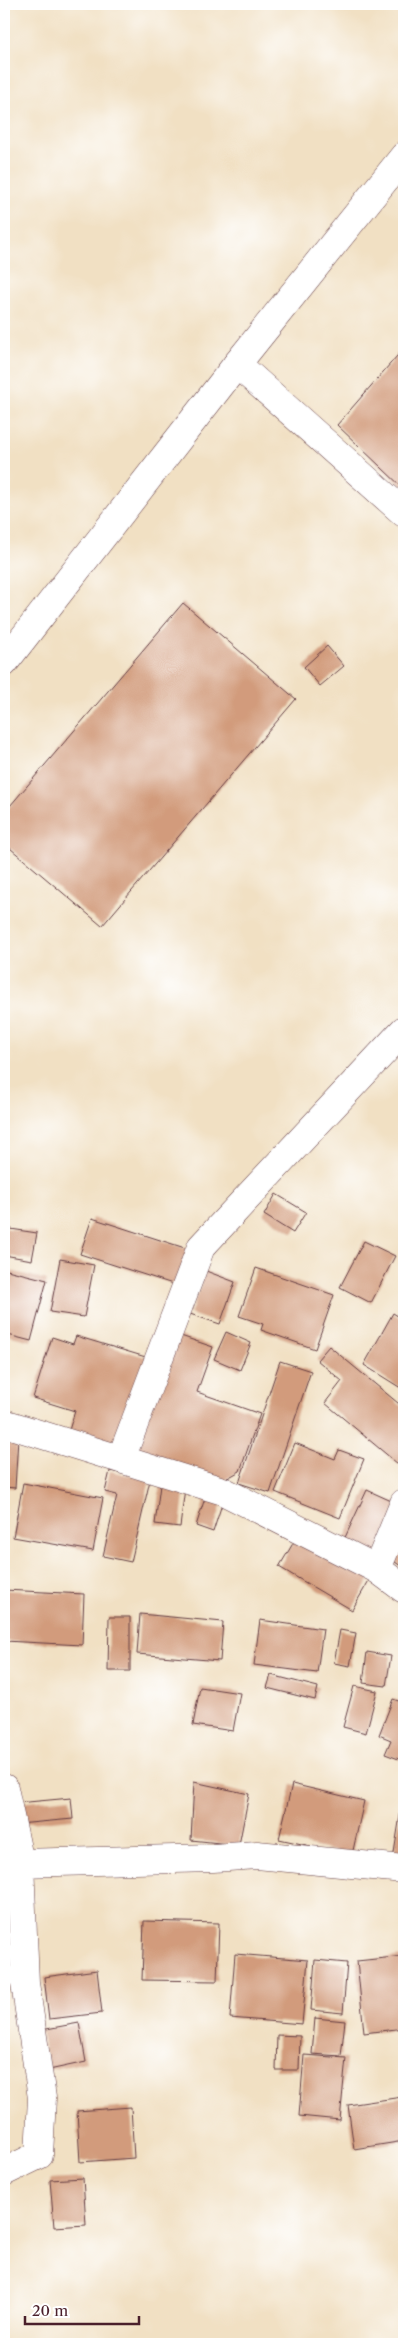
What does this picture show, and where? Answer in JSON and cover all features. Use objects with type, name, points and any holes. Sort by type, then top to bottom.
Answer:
[{"type":"street","points":[[4,663],[237,364],[404,156]]},
{"type":"street","points":[[237,364],[404,513]]},
{"type":"street","points":[[121,1459],[201,1248],[404,1030]]},
{"type":"street","points":[[4,1423],[223,1491],[377,1570],[404,1590]]},
{"type":"street","points":[[377,1570],[404,1503]]},
{"type":"street","points":[[4,1788],[20,1863],[25,1983],[42,2098],[39,2155],[4,2172]]},
{"type":"street","points":[[20,1863],[213,1858],[257,1855],[404,1869]]},
{"type":"building","points":[[404,348],[404,489],[337,425]]},
{"type":"building","points":[[183,603],[296,699],[102,926],[4,843],[4,813]]},
{"type":"building","points":[[327,646],[344,666],[320,686],[304,667]]},
{"type":"building","points":[[276,1194],[306,1212],[293,1233],[264,1215]]},
{"type":"building","points":[[92,1218],[191,1250],[179,1286],[80,1254]]},
{"type":"building","points":[[4,1228],[37,1233],[32,1260],[4,1255]]},
{"type":"building","points":[[364,1241],[395,1256],[371,1303],[340,1287]]},
{"type":"building","points":[[60,1259],[94,1265],[84,1317],[50,1312]]},
{"type":"building","points":[[256,1268],[334,1295],[315,1349],[261,1330],[263,1324],[239,1316]]},
{"type":"building","points":[[7,1270],[47,1280],[31,1341],[4,1334],[4,1282]]},
{"type":"building","points":[[206,1271],[235,1282],[220,1324],[190,1314]]},
{"type":"building","points":[[393,1313],[404,1320],[404,1390],[364,1365]]},
{"type":"building","points":[[226,1332],[251,1343],[240,1370],[214,1359]]},
{"type":"building","points":[[175,1334],[213,1347],[197,1392],[260,1414],[240,1471],[224,1480],[134,1456]]},
{"type":"building","points":[[76,1336],[149,1358],[122,1446],[69,1430],[75,1411],[33,1398],[52,1337],[73,1344]]},
{"type":"building","points":[[329,1346],[404,1408],[404,1457],[398,1464],[325,1403],[342,1381],[317,1360]]},
{"type":"building","points":[[280,1361],[311,1371],[270,1493],[239,1483]]},
{"type":"building","points":[[4,1437],[18,1438],[15,1488],[4,1487]]},
{"type":"building","points":[[295,1443],[335,1459],[339,1450],[364,1459],[340,1518],[275,1492]]},
{"type":"building","points":[[110,1471],[150,1480],[131,1562],[103,1556],[117,1495],[105,1492]]},
{"type":"building","points":[[23,1483],[103,1498],[93,1551],[13,1537]]},
{"type":"building","points":[[160,1485],[185,1488],[180,1527],[155,1524]]},
{"type":"building","points":[[367,1490],[398,1504],[373,1559],[342,1544]]},
{"type":"building","points":[[205,1498],[222,1504],[213,1532],[196,1526]]},
{"type":"building","points":[[298,1535],[371,1577],[352,1610],[279,1567]]},
{"type":"building","points":[[404,1541],[404,1568],[392,1560]]},
{"type":"building","points":[[4,1590],[84,1594],[82,1645],[4,1641]]},
{"type":"building","points":[[140,1614],[223,1622],[220,1661],[137,1654]]},
{"type":"building","points":[[109,1617],[130,1617],[130,1671],[108,1671]]},
{"type":"building","points":[[260,1620],[323,1629],[317,1673],[254,1665]]},
{"type":"building","points":[[340,1630],[356,1633],[350,1666],[334,1663]]},
{"type":"building","points":[[367,1652],[391,1656],[386,1686],[363,1683]]},
{"type":"building","points":[[271,1675],[318,1687],[315,1700],[267,1688]]},
{"type":"building","points":[[354,1686],[377,1691],[366,1733],[343,1727]]},
{"type":"building","points":[[200,1687],[240,1693],[233,1731],[193,1725]]},
{"type":"building","points":[[393,1699],[404,1703],[404,1761],[385,1754],[391,1740],[379,1735]]},
{"type":"building","points":[[194,1782],[249,1794],[239,1845],[191,1840]]},
{"type":"building","points":[[292,1784],[364,1801],[352,1855],[279,1839]]},
{"type":"building","points":[[404,1797],[404,1861],[393,1859]]},
{"type":"building","points":[[71,1798],[73,1819],[18,1824],[17,1803]]},
{"type":"building","points":[[4,1848],[11,1876],[4,1878]]},
{"type":"building","points":[[144,1921],[219,1923],[217,1981],[142,1980]]},
{"type":"building","points":[[235,1954],[308,1960],[302,2024],[230,2018]]},
{"type":"building","points":[[404,1956],[404,2028],[364,2033],[357,1961]]},
{"type":"building","points":[[315,1960],[347,1963],[343,2013],[311,2010]]},
{"type":"building","points":[[97,1970],[102,2013],[49,2019],[44,1977]]},
{"type":"building","points":[[315,2018],[345,2021],[341,2056],[312,2054]]},
{"type":"building","points":[[79,2023],[86,2062],[49,2070],[41,2030]]},
{"type":"building","points":[[277,2035],[300,2036],[299,2070],[276,2070]]},
{"type":"building","points":[[304,2055],[346,2058],[340,2120],[299,2116]]},
{"type":"building","points":[[402,2097],[404,2141],[354,2149],[348,2105]]},
{"type":"building","points":[[131,2107],[134,2158],[80,2162],[77,2111]]},
{"type":"building","points":[[83,2178],[86,2225],[54,2227],[50,2180]]}]
